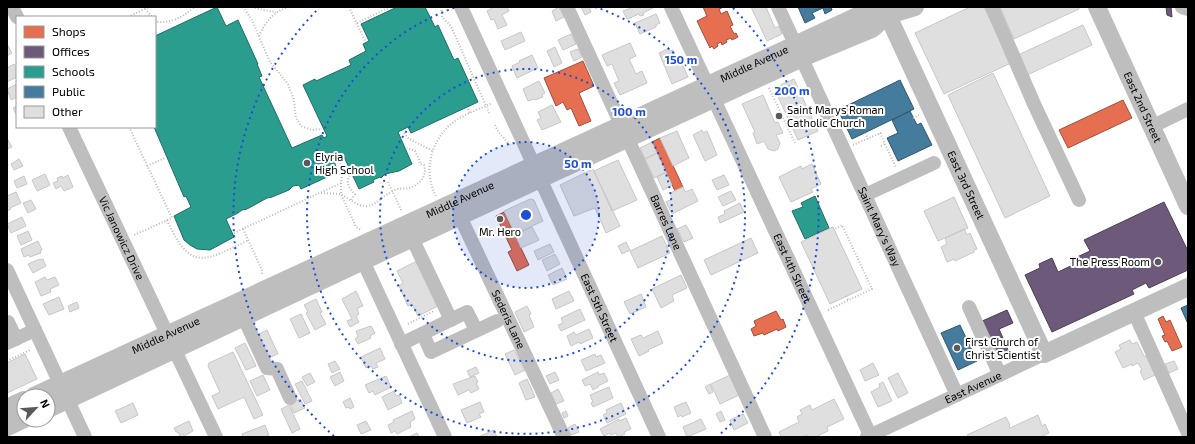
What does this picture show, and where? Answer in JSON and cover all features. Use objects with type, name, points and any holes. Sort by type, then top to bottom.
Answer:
[{"type":"main road","name":"Middle Avenue","points":[[56,393],[64,392],[171,342],[450,206],[537,172],[799,52],[864,13],[915,7]]},
{"type":"main road","name":"East 2nd Street","points":[[1097,7],[1188,206]]},
{"type":"main road","name":"East 3rd Street","points":[[886,11],[1044,354]]},
{"type":"main road","name":"Middle Avenue","points":[[171,342],[244,318],[412,238],[450,206]]},
{"type":"main road","name":"East Avenue","points":[[1044,354],[1188,287]]},
{"type":"main road","name":"Middle Avenue","points":[[56,400],[64,392]]},
{"type":"street","points":[[12,7],[16,16]]},
{"type":"street","name":"East 5th Street","points":[[461,7],[659,437]]},
{"type":"street","name":"Barres Lane","points":[[567,7],[765,437]]},
{"type":"street","name":"East 4th Street","points":[[671,7],[869,437]]},
{"type":"street","name":"Saint Mary's Way","points":[[778,7],[957,395]]},
{"type":"street","points":[[992,7],[1034,104],[1079,200]]},
{"type":"street","points":[[1182,7],[1188,9]]},
{"type":"street","points":[[1151,127],[1188,109]]},
{"type":"street","name":"Vic Janowicz Drive","points":[[69,128],[216,437]]},
{"type":"street","points":[[865,195],[934,163]]},
{"type":"street","name":"Sederis Lane","points":[[450,206],[564,437]]},
{"type":"street","points":[[412,238],[451,320]]},
{"type":"street","points":[[363,261],[445,437]]},
{"type":"street","points":[[7,270],[85,437]]},
{"type":"street","points":[[969,307],[1000,375]]},
{"type":"street","points":[[401,344],[467,312],[476,330]]},
{"type":"street","points":[[1134,312],[1188,432]]},
{"type":"street","points":[[244,318],[267,368],[277,369],[290,398]]},
{"type":"street","points":[[423,334],[431,352],[497,321]]},
{"type":"street","points":[[7,323],[8,322],[12,341],[35,330]]},
{"type":"street","name":"East Avenue","points":[[869,437],[1044,354]]},
{"type":"street","points":[[894,437],[900,422]]},
{"type":"path","points":[[130,16],[149,7]]},
{"type":"path","points":[[156,21],[166,23],[185,16],[194,7]]},
{"type":"path","points":[[243,7],[252,20],[270,62],[288,84],[294,100],[296,118],[301,126],[312,130],[322,129]]},
{"type":"path","points":[[252,7],[277,12]]},
{"type":"path","points":[[259,36],[264,25],[277,12],[289,7]]},
{"type":"path","points":[[349,7],[365,41]]},
{"type":"path","points":[[356,23],[390,7]]},
{"type":"path","points":[[441,7],[442,17],[451,26],[490,115]]},
{"type":"path","points":[[145,9],[151,16]]},
{"type":"path","points":[[769,87],[795,143]]},
{"type":"path","points":[[319,193],[341,194],[360,205],[370,205],[379,202],[386,195],[400,188],[408,188],[417,184],[428,170],[433,151],[439,139],[449,126],[455,121],[492,103]]},
{"type":"path","points":[[468,109],[470,113]]},
{"type":"path","points":[[913,118],[920,115]]},
{"type":"path","points":[[495,125],[499,133],[511,146]]},
{"type":"path","points":[[129,128],[172,218],[134,235]]},
{"type":"path","points":[[404,132],[409,139],[433,151]]},
{"type":"path","points":[[848,147],[883,132]]},
{"type":"path","points":[[865,133],[868,139]]},
{"type":"path","points":[[880,133],[896,169]]},
{"type":"path","points":[[881,146],[885,144]]},
{"type":"path","points":[[407,148],[415,151],[420,159],[420,164],[424,165],[428,170],[432,187],[450,206]]},
{"type":"path","points":[[147,166],[165,158]]},
{"type":"path","points":[[340,162],[343,169],[341,194],[356,226],[364,231]]},
{"type":"path","points":[[351,174],[347,181],[349,189],[355,194],[351,200]]},
{"type":"path","points":[[388,182],[403,214]]},
{"type":"path","points":[[234,233],[341,183]]},
{"type":"path","points":[[167,220],[175,238],[182,248],[199,258],[204,259],[214,256],[249,240]]},
{"type":"path","points":[[828,310],[872,289],[842,226],[835,229]]},
{"type":"path","points":[[243,229],[262,270],[261,279]]},
{"type":"path","points":[[846,296],[848,300]]},
{"type":"path","points":[[7,361],[30,350]]},
{"type":"building: Shops","points":[[703,7],[724,7],[719,9],[721,14],[727,11],[733,25],[730,26],[734,34],[736,33],[738,37],[732,40],[731,38],[726,40],[727,42],[722,45],[721,42],[717,44],[718,46],[714,49],[712,46],[710,48],[697,21],[707,16]]},
{"type":"building: Shops","points":[[583,61],[594,86],[579,93],[591,121],[579,126],[571,108],[567,110],[563,102],[556,106],[544,78]]},
{"type":"building: Shops","points":[[1123,100],[1132,118],[1068,148],[1059,130]]},
{"type":"building: Shops","points":[[660,138],[683,187],[675,191],[652,142]]},
{"type":"building: Shops","points":[[504,212],[529,265],[517,271],[508,252],[512,250],[496,216]]},
{"type":"building: Shops","points":[[776,311],[781,320],[783,319],[786,327],[764,335],[763,333],[754,336],[751,329],[756,326],[754,321]]},
{"type":"building: Shops","points":[[1163,316],[1166,322],[1170,320],[1182,347],[1172,351],[1167,341],[1165,342],[1162,336],[1165,335],[1158,319]]},
{"type":"building: Offices","points":[[1166,7],[1171,7],[1172,17],[1167,15]]},
{"type":"building: Offices","points":[[1164,202],[1188,251],[1188,270],[1149,288],[1146,283],[1132,290],[1134,294],[1052,332],[1025,275],[1040,268],[1039,264],[1052,258],[1058,272],[1077,263],[1075,258],[1090,251],[1084,240]]},
{"type":"building: Offices","points":[[1007,310],[1013,323],[999,329],[1010,354],[997,360],[980,322]]},
{"type":"building: Schools","points":[[217,7],[226,26],[238,20],[258,64],[262,76],[259,77],[292,148],[322,135],[324,138],[327,136],[303,85],[315,79],[316,81],[351,65],[349,60],[366,51],[363,44],[369,41],[361,24],[397,7],[425,7],[435,27],[438,25],[454,60],[458,58],[478,102],[411,133],[408,127],[398,132],[412,164],[399,171],[385,174],[381,178],[380,177],[373,180],[374,182],[359,189],[344,157],[334,161],[338,172],[301,189],[299,185],[293,186],[289,190],[267,198],[226,219],[234,237],[210,250],[197,249],[184,240],[174,216],[191,207],[186,196],[184,197],[154,128],[156,128],[156,36]]},
{"type":"building: Schools","points":[[815,196],[829,228],[805,239],[792,211],[803,207],[801,203]]},
{"type":"building: Public","points":[[798,7],[831,7],[832,10],[825,14],[823,8],[812,13],[815,18],[805,23]]},
{"type":"building: Public","points":[[900,80],[914,109],[852,139],[838,110]]},
{"type":"building: Public","points":[[910,111],[917,125],[921,123],[932,145],[898,161],[887,138],[898,133],[892,120]]},
{"type":"building: Public","points":[[1188,305],[1188,324],[1181,308]]},
{"type":"building: Public","points":[[960,325],[977,361],[958,370],[941,333]]},
{"type":"building: Other","points":[[494,7],[507,7],[509,11],[502,15],[507,25],[498,29],[494,19],[491,20],[487,11]]},
{"type":"building: Other","points":[[559,7],[564,17],[556,21],[552,11]]},
{"type":"building: Other","points":[[581,7],[589,7],[591,12],[585,15]]},
{"type":"building: Other","points":[[633,7],[653,8],[643,13],[644,15],[640,16],[639,14],[627,19],[623,11]]},
{"type":"building: Other","points":[[751,7],[766,7],[775,28],[779,26],[782,34],[767,41]]},
{"type":"building: Other","points":[[970,7],[984,7],[1011,63],[944,94],[915,33]]},
{"type":"building: Other","points":[[1000,7],[1079,7],[1079,9],[1014,39]]},
{"type":"building: Other","points":[[656,14],[660,23],[656,25],[656,27],[640,34],[635,23]]},
{"type":"building: Other","points":[[1083,25],[1092,45],[1027,75],[1018,55]]},
{"type":"building: Other","points":[[521,32],[525,41],[505,50],[501,41]]},
{"type":"building: Other","points":[[571,34],[576,44],[563,50],[558,40]]},
{"type":"building: Other","points":[[630,43],[636,56],[629,59],[636,74],[642,71],[647,83],[620,95],[614,83],[619,81],[612,64],[607,66],[602,55]]},
{"type":"building: Other","points":[[7,44],[12,53],[7,56]]},
{"type":"building: Other","points":[[555,47],[562,63],[554,67],[547,51]]},
{"type":"building: Other","points":[[669,48],[670,51],[673,50],[677,58],[679,57],[688,77],[672,84],[659,53]]},
{"type":"building: Other","points":[[578,49],[582,57],[574,61],[570,52]]},
{"type":"building: Other","points":[[532,55],[538,68],[517,78],[512,66]]},
{"type":"building: Other","points":[[14,64],[16,67],[16,78],[7,82],[7,68]]},
{"type":"building: Other","points":[[993,73],[1050,196],[1005,218],[948,95]]},
{"type":"building: Other","points":[[794,79],[818,131],[798,140],[774,88]]},
{"type":"building: Other","points":[[539,81],[545,93],[542,95],[543,97],[528,101],[523,89]]},
{"type":"building: Other","points":[[16,84],[16,98],[11,100],[7,89]]},
{"type":"building: Other","points":[[763,95],[775,123],[778,122],[783,133],[776,135],[780,143],[778,149],[774,151],[768,149],[764,141],[757,144],[753,133],[755,132],[742,104]]},
{"type":"building: Other","points":[[552,105],[561,122],[542,130],[537,120],[541,118],[538,112]]},
{"type":"building: Other","points":[[16,106],[16,114],[13,108]]},
{"type":"building: Other","points":[[702,130],[703,133],[707,131],[717,155],[705,161],[693,135]]},
{"type":"building: Other","points":[[677,131],[689,158],[673,166],[660,138]]},
{"type":"building: Other","points":[[8,140],[12,147],[7,149],[7,141]]},
{"type":"building: Other","points":[[652,142],[657,153],[645,159],[640,148]]},
{"type":"building: Other","points":[[657,153],[666,172],[654,178],[645,159]]},
{"type":"building: Other","points":[[19,159],[23,166],[14,170],[11,164]]},
{"type":"building: Other","points":[[618,160],[637,200],[612,211],[594,171]]},
{"type":"building: Other","points":[[812,164],[821,184],[811,189],[813,192],[791,202],[779,177],[801,166],[802,169]]},
{"type":"building: Other","points":[[593,169],[620,226],[606,233],[595,208],[574,216],[560,185]]},
{"type":"building: Other","points":[[666,172],[672,185],[663,190],[657,177]]},
{"type":"building: Other","points":[[45,174],[50,185],[37,191],[32,180]]},
{"type":"building: Other","points":[[68,175],[73,187],[64,191],[61,186],[56,189],[53,183],[58,181],[57,178],[62,176],[63,178]]},
{"type":"building: Other","points":[[724,175],[729,185],[717,190],[712,180]]},
{"type":"building: Other","points":[[24,176],[27,184],[17,188],[14,181]]},
{"type":"building: Other","points":[[683,187],[685,192],[692,189],[698,201],[672,214],[666,202],[672,199],[670,193]]},
{"type":"building: Other","points":[[731,191],[736,200],[723,206],[718,197]]},
{"type":"building: Other","points":[[16,192],[21,203],[7,211],[7,196]]},
{"type":"building: Other","points":[[954,197],[968,228],[938,241],[924,211]]},
{"type":"building: Other","points":[[530,199],[534,200],[543,221],[515,234],[504,211]]},
{"type":"building: Other","points":[[31,200],[36,209],[28,213],[23,203]]},
{"type":"building: Other","points":[[740,203],[744,212],[720,223],[718,217],[725,214],[724,211]]},
{"type":"building: Other","points":[[22,217],[26,226],[11,233],[7,224]]},
{"type":"building: Other","points":[[686,225],[693,238],[684,242],[677,229]]},
{"type":"building: Other","points":[[532,227],[539,240],[521,248],[515,235]]},
{"type":"building: Other","points":[[833,227],[862,289],[830,304],[801,242]]},
{"type":"building: Other","points":[[964,229],[967,235],[970,233],[977,249],[955,261],[954,259],[947,262],[941,247],[947,244],[945,238]]},
{"type":"building: Other","points":[[28,231],[32,240],[21,245],[17,236]]},
{"type":"building: Other","points":[[662,236],[670,253],[638,268],[630,251]]},
{"type":"building: Other","points":[[751,238],[758,253],[711,275],[704,260]]},
{"type":"building: Other","points":[[38,241],[42,250],[40,251],[41,253],[30,257],[29,255],[24,257],[21,249]]},
{"type":"building: Other","points":[[626,242],[630,250],[622,254],[618,246]]},
{"type":"building: Other","points":[[550,244],[554,252],[538,260],[534,251]]},
{"type":"building: Other","points":[[555,254],[560,264],[547,271],[542,260]]},
{"type":"building: Other","points":[[43,259],[46,266],[33,273],[28,264]]},
{"type":"building: Other","points":[[417,261],[438,306],[418,316],[412,304],[408,306],[399,286],[403,283],[397,271]]},
{"type":"building: Other","points":[[562,268],[567,279],[553,285],[548,275]]},
{"type":"building: Other","points":[[681,275],[687,288],[672,295],[674,301],[661,308],[652,289]]},
{"type":"building: Other","points":[[45,277],[47,280],[55,277],[59,285],[50,289],[51,292],[41,296],[35,282]]},
{"type":"building: Other","points":[[356,291],[363,306],[357,308],[359,314],[356,316],[359,322],[350,327],[347,321],[352,319],[342,299]]},
{"type":"building: Other","points":[[569,291],[574,301],[556,309],[552,299]]},
{"type":"building: Other","points":[[641,294],[646,307],[630,314],[624,302]]},
{"type":"building: Other","points":[[59,297],[64,309],[49,315],[43,304]]},
{"type":"building: Other","points":[[316,299],[322,312],[320,313],[326,324],[315,330],[306,313],[308,312],[304,305]]},
{"type":"building: Other","points":[[77,302],[79,308],[70,312],[68,306]]},
{"type":"building: Other","points":[[527,306],[531,314],[529,315],[534,327],[524,332],[515,312]]},
{"type":"building: Other","points":[[580,309],[585,320],[561,331],[558,325],[563,323],[561,318]]},
{"type":"building: Other","points":[[301,314],[310,333],[299,338],[290,319]]},
{"type":"building: Other","points":[[371,326],[375,333],[370,336],[371,338],[358,344],[355,339],[358,337],[356,331]]},
{"type":"building: Other","points":[[589,329],[593,338],[571,346],[567,336],[574,332],[576,335]]},
{"type":"building: Other","points":[[267,330],[278,354],[266,359],[255,336]]},
{"type":"building: Other","points":[[658,331],[663,343],[639,356],[631,339],[641,335],[643,338]]},
{"type":"building: Other","points":[[1130,340],[1132,344],[1137,342],[1155,375],[1144,380],[1140,371],[1142,370],[1138,363],[1123,368],[1115,352],[1121,349],[1119,345]]},
{"type":"building: Other","points":[[245,343],[256,366],[246,370],[235,348]]},
{"type":"building: Other","points":[[380,348],[385,359],[376,363],[378,367],[373,369],[371,366],[366,368],[361,357]]},
{"type":"building: Other","points":[[514,350],[525,370],[515,375],[505,354]]},
{"type":"building: Other","points":[[233,352],[263,415],[254,419],[244,397],[218,409],[212,396],[220,392],[208,366],[209,363]]},
{"type":"building: Other","points":[[25,354],[37,379],[7,393],[7,363]]},
{"type":"building: Other","points":[[595,354],[596,357],[601,355],[605,363],[586,371],[581,360]]},
{"type":"building: Other","points":[[335,361],[340,369],[332,373],[328,364]]},
{"type":"building: Other","points":[[1174,361],[1178,369],[1169,373],[1165,364]]},
{"type":"building: Other","points":[[873,363],[879,375],[865,381],[860,370]]},
{"type":"building: Other","points":[[476,367],[479,373],[470,377],[467,371]]},
{"type":"building: Other","points":[[340,372],[344,381],[335,386],[330,377]]},
{"type":"building: Other","points":[[555,372],[559,380],[550,384],[546,376]]},
{"type":"building: Other","points":[[598,372],[599,375],[604,373],[608,381],[593,390],[590,384],[585,386],[582,380]]},
{"type":"building: Other","points":[[310,373],[315,382],[307,386],[302,377]]},
{"type":"building: Other","points":[[898,373],[908,393],[898,398],[888,378]]},
{"type":"building: Other","points":[[263,375],[270,390],[257,396],[250,381]]},
{"type":"building: Other","points":[[730,375],[739,395],[720,404],[711,384]]},
{"type":"building: Other","points":[[386,376],[391,387],[375,395],[373,391],[369,393],[365,385]]},
{"type":"building: Other","points":[[475,376],[479,389],[471,393],[469,390],[458,395],[453,384]]},
{"type":"building: Other","points":[[527,379],[535,397],[526,400],[519,383]]},
{"type":"building: Other","points":[[302,381],[312,401],[305,404],[295,384]]},
{"type":"building: Other","points":[[883,382],[892,401],[878,407],[871,392],[880,387],[879,384]]},
{"type":"building: Other","points":[[710,384],[713,392],[709,394],[705,387]]},
{"type":"building: Other","points":[[609,387],[613,398],[593,407],[591,403],[593,402],[590,395]]},
{"type":"building: Other","points":[[558,389],[564,401],[556,404],[551,393]]},
{"type":"building: Other","points":[[394,391],[396,396],[399,395],[402,403],[388,410],[382,397]]},
{"type":"building: Other","points":[[350,398],[354,407],[350,409],[349,407],[346,408],[343,402]]},
{"type":"building: Other","points":[[300,399],[305,408],[294,413],[290,404]]},
{"type":"building: Other","points":[[834,399],[844,419],[827,427],[828,431],[815,437],[807,437],[807,435],[803,437],[781,437],[779,432],[799,422],[797,417],[802,414],[800,410],[810,405],[812,410]]},
{"type":"building: Other","points":[[480,402],[484,412],[479,414],[481,417],[467,423],[461,410]]},
{"type":"building: Other","points":[[686,402],[691,413],[678,417],[674,407]]},
{"type":"building: Other","points":[[133,403],[138,415],[121,423],[115,411]]},
{"type":"building: Other","points":[[621,403],[626,414],[607,423],[603,415],[607,413],[606,410]]},
{"type":"building: Other","points":[[289,405],[300,429],[292,433],[281,409]]},
{"type":"building: Other","points":[[412,411],[415,419],[410,422],[411,427],[397,434],[395,431],[391,433],[388,425],[394,422],[393,420]]},
{"type":"building: Other","points":[[566,411],[568,416],[564,418],[562,413]]},
{"type":"building: Other","points":[[721,411],[725,420],[720,422],[716,414]]},
{"type":"building: Other","points":[[743,414],[748,423],[734,430],[730,420]]},
{"type":"building: Other","points":[[1038,415],[1042,426],[1045,424],[1049,433],[1040,437],[968,437],[967,435],[1006,417],[1010,428]]},
{"type":"building: Other","points":[[626,418],[631,429],[624,432],[625,434],[618,437],[616,433],[611,435],[610,433],[604,436],[600,429],[619,419],[619,421]]},
{"type":"building: Other","points":[[701,419],[706,429],[687,437],[683,427]]},
{"type":"building: Other","points":[[189,421],[193,431],[184,436],[183,434],[180,436],[174,428]]},
{"type":"building: Other","points":[[366,421],[371,430],[361,434],[357,425]]},
{"type":"building: Other","points":[[575,424],[579,432],[571,435],[568,428]]},
{"type":"building: Other","points":[[265,425],[269,435],[263,437],[243,437],[242,434]]},
{"type":"building: Other","points":[[494,430],[497,437],[478,437]]},
{"type":"building: Other","points":[[417,433],[419,437],[409,437]]},
{"type":"place","name":"Saint Marys Roman Catholic Church","points":[[779,116]]},
{"type":"place","name":"Elyria High School","points":[[307,163]]},
{"type":"place","name":"Mr. Hero","points":[[500,219]]},
{"type":"place","name":"The Press Room","points":[[1158,262]]},
{"type":"place","name":"First Church of Christ Scientist","points":[[957,348]]}]
